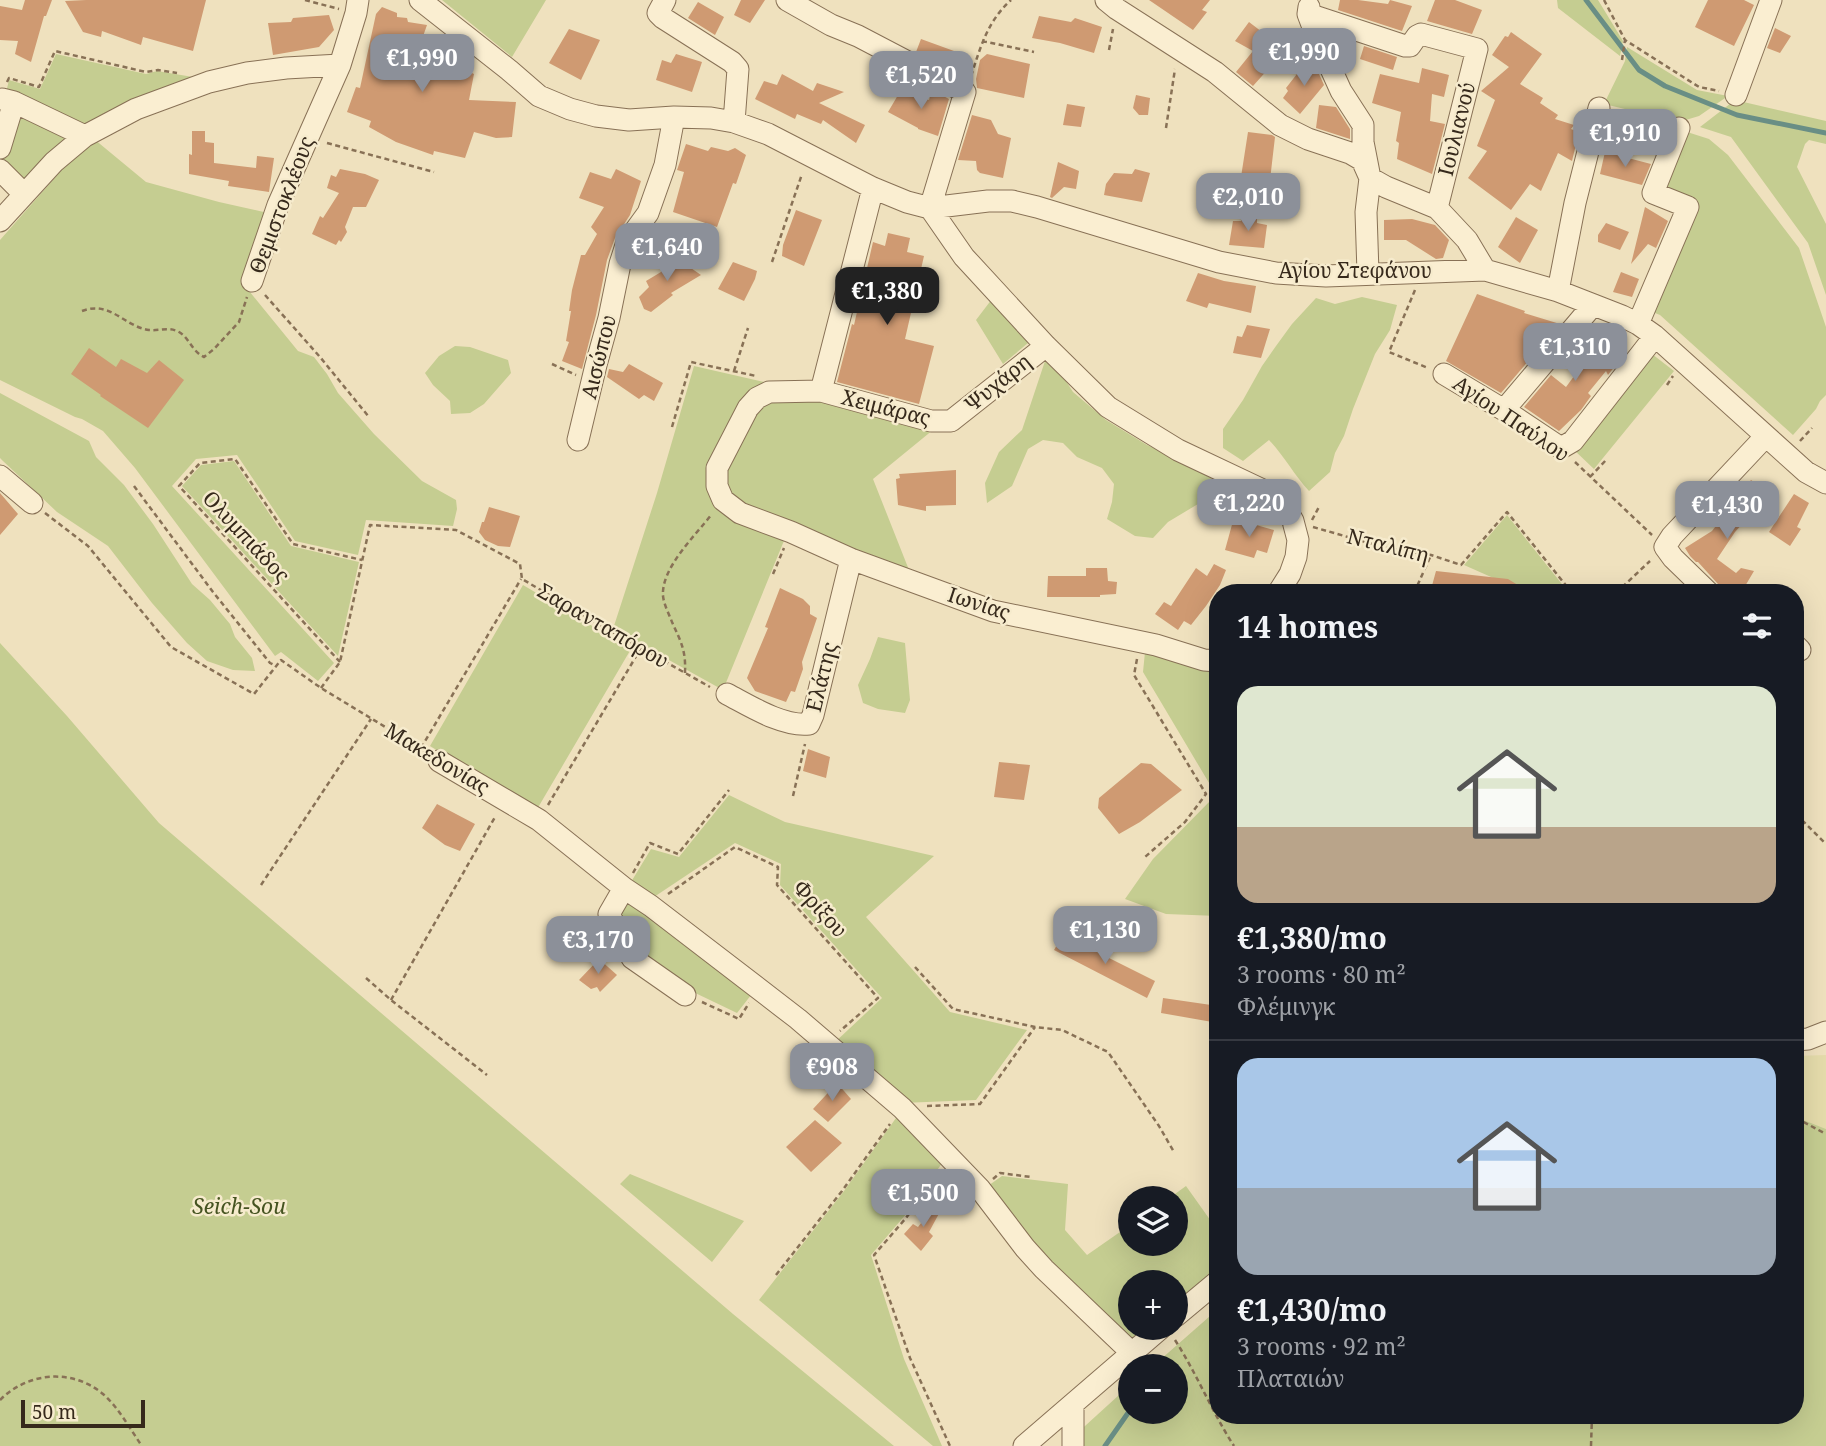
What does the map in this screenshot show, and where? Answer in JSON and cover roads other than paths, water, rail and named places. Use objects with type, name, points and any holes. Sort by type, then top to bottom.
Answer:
[{"type":"street","name":"Αγίου Στεφάνου","points":[[420,0],[539,96],[570,109],[596,116],[629,120],[674,117],[734,122],[768,134],[873,188],[930,208],[1012,201],[1037,206],[1219,262],[1276,273],[1326,276],[1485,270],[1558,291],[1646,330],[1806,472],[1826,483]]},
{"type":"street","points":[[787,0],[965,92],[930,208],[964,257],[1108,407],[1178,450],[1269,493],[1301,523],[1296,557],[1284,584]]},
{"type":"street","points":[[1106,0],[1215,72],[1280,125],[1308,139],[1362,159],[1370,178],[1437,208],[1467,240],[1485,270]]},
{"type":"street","points":[[1736,95],[1771,0]]},
{"type":"street","points":[[663,4],[658,13],[667,22],[736,65],[738,75],[734,122]]},
{"type":"street","name":"Θεμιστοκλέους","points":[[252,281],[278,205],[340,65],[357,6]]},
{"type":"street","points":[[1309,7],[1317,38],[1341,91],[1363,125],[1363,142],[1370,178],[1366,212],[1368,273]]},
{"type":"street","name":"Ιουλιανού","points":[[1309,7],[1405,46],[1410,46],[1421,34],[1477,49],[1437,208]]},
{"type":"street","points":[[0,221],[54,162],[85,136],[136,109],[215,80],[247,73],[340,65]]},
{"type":"street","points":[[0,148],[5,100],[85,136]]},
{"type":"street","points":[[1558,291],[1575,203],[1599,108]]},
{"type":"street","name":"Αισώπου","points":[[578,440],[610,318],[620,264],[627,242],[648,213],[666,165],[674,117]]},
{"type":"street","points":[[1646,330],[1688,207],[1653,192],[1679,128]]},
{"type":"street","points":[[0,170],[24,194]]},
{"type":"street","points":[[821,391],[873,188]]},
{"type":"street","points":[[1504,410],[1593,305]]},
{"type":"street","name":"Αγίου Παύλου","points":[[1444,374],[1560,448],[1573,441],[1646,330]]},
{"type":"street","name":"Ψυχάρη","points":[[951,421],[1046,345]]},
{"type":"street","name":"Χειμάρας","points":[[723,500],[717,486],[717,468],[752,402],[762,394],[821,391],[931,421],[951,421]]},
{"type":"street","points":[[1700,584],[1665,547],[1672,536],[1765,437]]},
{"type":"street","points":[[0,476],[32,503]]},
{"type":"street","name":"Ιωνίας","points":[[723,500],[740,513],[851,559],[993,611],[1140,642],[1209,660]]},
{"type":"street","name":"Ελάτης","points":[[727,694],[768,715],[797,724],[810,724],[851,559]]},
{"type":"street","name":"Μακεδονίας","points":[[439,761],[539,820],[826,1043],[902,1108],[979,1189],[1044,1269],[1132,1353]]},
{"type":"street","points":[[624,888],[609,914],[632,958],[685,995]]},
{"type":"street","points":[[1804,1039],[1826,1032]]},
{"type":"street","points":[[1188,1310],[1209,1290]]},
{"type":"street","points":[[1024,1446],[1132,1353],[1151,1340]]},
{"type":"street","points":[[1073,1404],[1073,1446]]},
{"type":"waterway","points":[[1586,0],[1639,70],[1665,86],[1737,115],[1826,133]]},
{"type":"waterway","points":[[1105,1446],[1120,1424]]},
{"type":"park label","name":"Seich-Sou","points":[[239,1207]]}]
